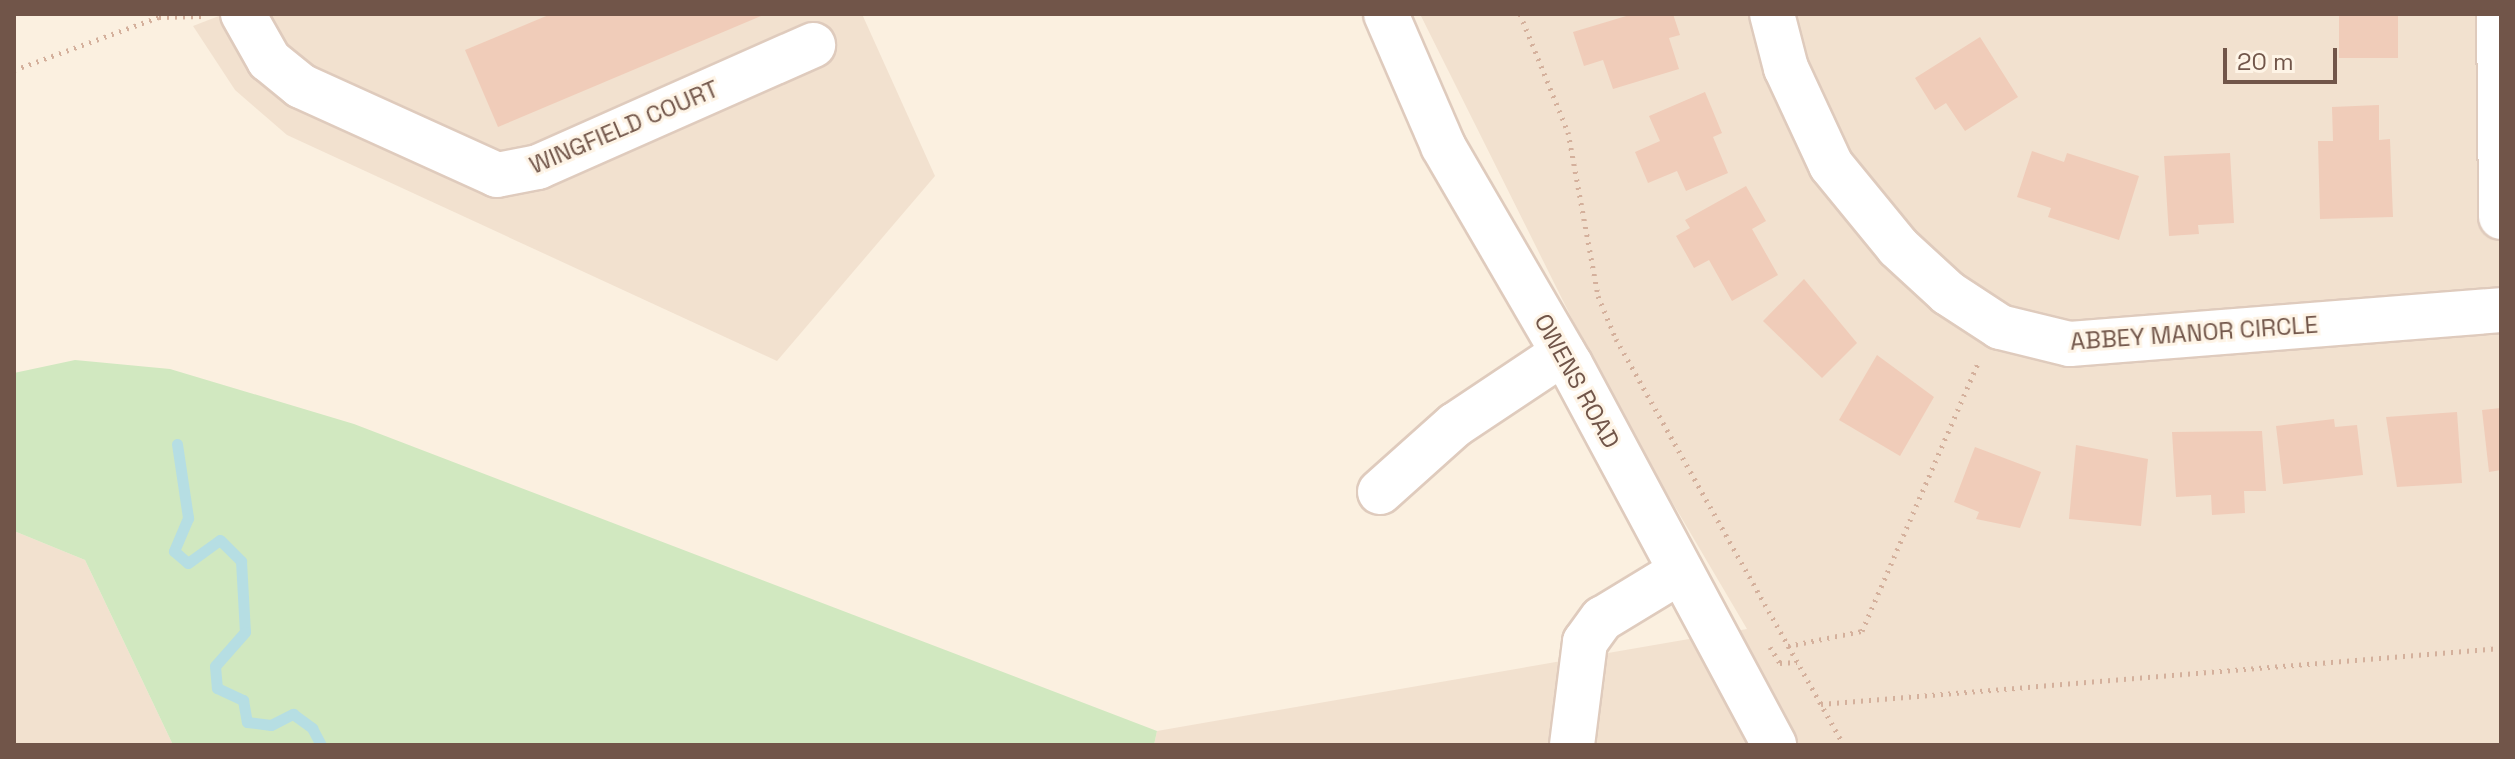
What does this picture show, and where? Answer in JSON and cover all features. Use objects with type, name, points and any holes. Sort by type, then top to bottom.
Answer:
[{"type":"street","name":"OWENS ROAD","points":[[1386,14],[1443,146],[1563,353],[1774,745]]},
{"type":"street","name":"ABBEY MANOR CIRCLE","points":[[1772,14],[1786,68],[1831,165],[1898,247],[1948,293],[2000,327],[2070,344],[2501,310]]},
{"type":"street","points":[[2499,14],[2501,217]]},
{"type":"street","name":"WINGFIELD COURT","points":[[224,15],[269,60],[301,86],[497,175],[538,167],[813,45]]},
{"type":"street","points":[[1380,492],[1455,425],[1563,353]]},
{"type":"street","points":[[1572,745],[1585,642],[1602,619],[1681,571]]},
{"type":"path","points":[[1520,14],[1568,132],[1598,296],[1616,339],[1844,745]]},
{"type":"path","points":[[14,70],[159,17],[224,15]]},
{"type":"path","points":[[1788,646],[1862,631],[1981,357]]},
{"type":"path","points":[[1821,704],[2501,648]]},
{"type":"shaded area","points":[[224,14],[862,14],[935,176],[777,361],[287,135],[235,90],[193,26]]},
{"type":"shaded area","points":[[1420,14],[2501,14],[2501,745],[1154,745],[1157,731],[1747,629],[1615,405]]},
{"type":"shaded area","points":[[14,531],[85,560],[173,745],[14,745]]},
{"type":"green space","points":[[75,360],[170,369],[354,424],[1157,731],[1154,745],[173,745],[85,560],[14,531],[14,373]]},
{"type":"building","points":[[551,14],[766,14],[498,127],[465,50]]},
{"type":"building","points":[[1633,14],[1673,14],[1680,35],[1669,38],[1679,69],[1613,89],[1603,60],[1584,66],[1573,32]]},
{"type":"building","points":[[2339,14],[2398,14],[2398,58],[2339,58]]},
{"type":"building","points":[[1980,37],[2018,97],[1965,131],[1946,103],[1935,110],[1915,78]]},
{"type":"building","points":[[1705,92],[1722,133],[1713,137],[1728,173],[1686,191],[1677,171],[1648,183],[1635,152],[1660,141],[1649,116]]},
{"type":"building","points":[[2379,105],[2379,140],[2390,139],[2393,217],[2320,219],[2318,141],[2333,141],[2332,107]]},
{"type":"building","points":[[2032,151],[2064,162],[2067,153],[2139,176],[2119,240],[2048,217],[2051,208],[2017,197]]},
{"type":"building","points":[[2230,153],[2234,223],[2198,225],[2199,234],[2169,236],[2164,156]]},
{"type":"building","points":[[1746,186],[1766,221],[1752,229],[1778,275],[1732,301],[1709,260],[1694,268],[1676,236],[1690,228],[1685,220]]},
{"type":"building","points":[[1804,279],[1857,343],[1822,378],[1763,321]]},
{"type":"building","points":[[1877,355],[1934,397],[1900,456],[1839,420]]},
{"type":"building","points":[[2501,408],[2501,470],[2489,472],[2482,410]]},
{"type":"building","points":[[2457,412],[2462,483],[2397,487],[2386,417]]},
{"type":"building","points":[[2334,419],[2335,427],[2357,425],[2363,475],[2283,484],[2276,426]]},
{"type":"building","points":[[2262,431],[2266,491],[2244,491],[2245,513],[2212,515],[2211,495],[2176,497],[2172,432]]},
{"type":"building","points":[[2076,445],[2148,459],[2141,526],[2069,519]]},
{"type":"building","points":[[1975,447],[2041,472],[2020,528],[1976,519],[1979,512],[1954,502]]},
{"type":"waterway","points":[[177,444],[188,518],[174,551],[188,563],[220,540],[241,561],[245,632],[215,666],[217,688],[243,700],[247,722],[271,725],[293,714],[312,728],[321,745]]}]
